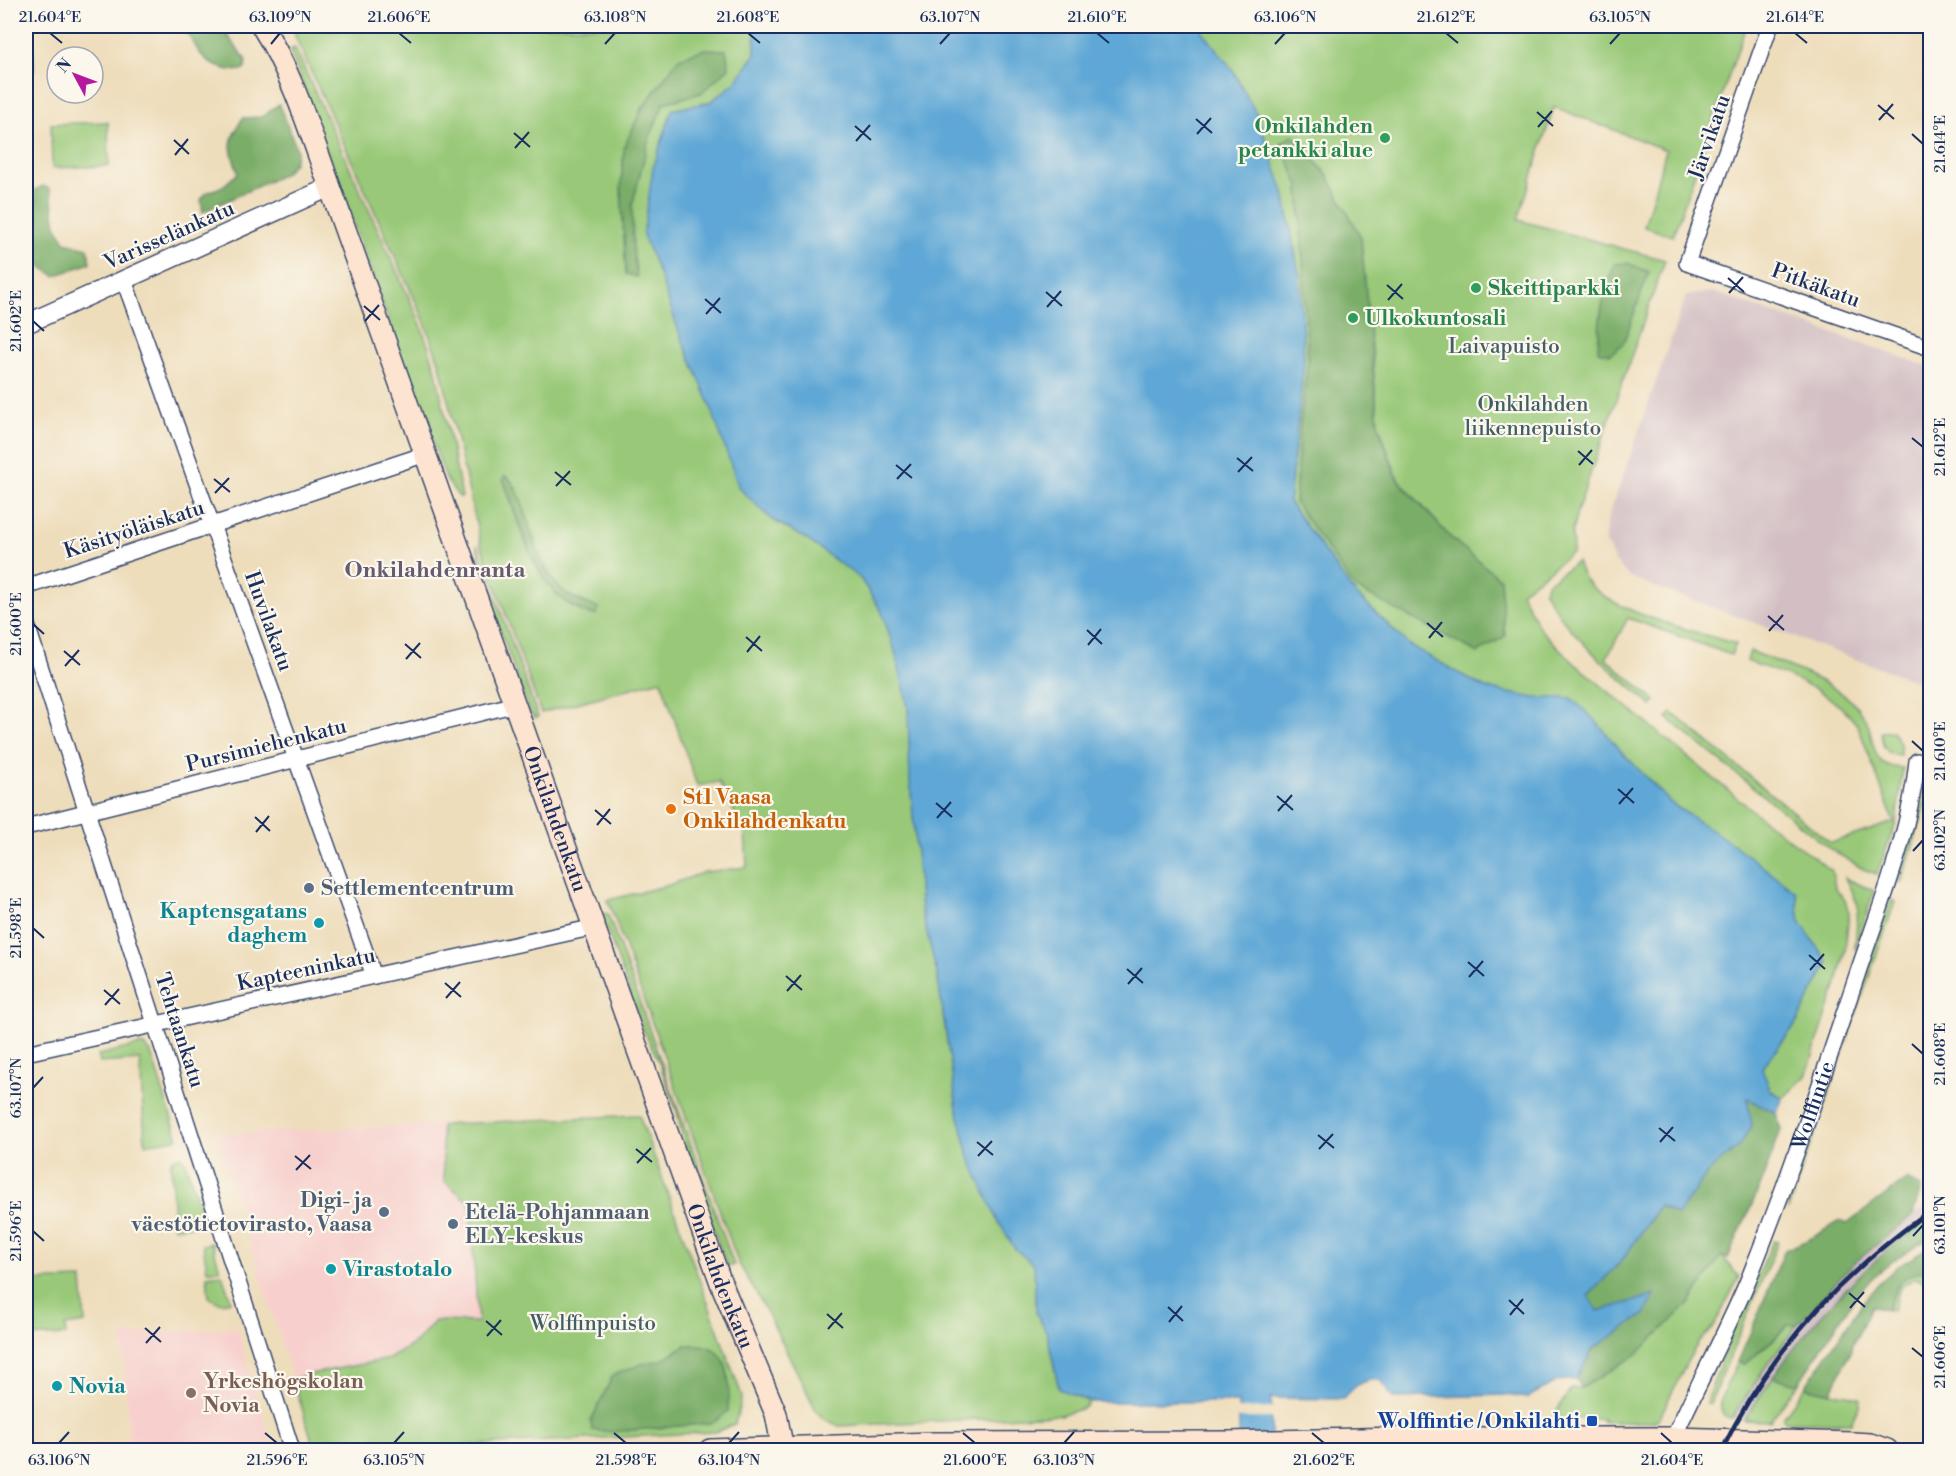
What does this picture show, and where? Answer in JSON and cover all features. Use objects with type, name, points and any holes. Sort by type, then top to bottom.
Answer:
[{"type":"main road","name":"Onkilahdenkatu","points":[[262,26],[275,45],[292,84],[330,187],[721,1283],[776,1414],[783,1449]]},
{"type":"main road","points":[[710,1450],[934,1443],[1229,1442],[1401,1438],[1670,1444],[1853,1443],[1870,1444],[1887,1450]]},
{"type":"street","name":"Järvikatu","points":[[1687,262],[1770,26]]},
{"type":"street","name":"Varisselänkatu","points":[[26,324],[330,187]]},
{"type":"street","name":"Pitkäkatu","points":[[1687,262],[1930,348]]},
{"type":"street","name":"Huvilakatu","points":[[124,280],[374,976]]},
{"type":"street","name":"Käsityöläiskatu","points":[[26,587],[426,454]]},
{"type":"street","name":"Tehtaankatu","points":[[26,622],[292,1450]]},
{"type":"street","name":"Pursimiehenkatu","points":[[26,827],[516,704]]},
{"type":"street","name":"Wolffintie","points":[[1670,1444],[1748,1281],[1804,1131],[1892,868],[1915,785],[1917,761]]},
{"type":"street","name":"Kapteeninkatu","points":[[26,1053],[595,927]]},
{"type":"shaded area","points":[[1713,292],[1930,367],[1930,686],[1647,584],[1628,576],[1614,560],[1606,543],[1606,524],[1686,296]]},
{"type":"shaded area","name":"Wolffinpuisto","points":[[639,1115],[742,1396],[735,1424],[716,1432],[384,1450],[315,1450],[216,1134]]},
{"type":"shaded area","points":[[1930,1203],[1930,1218],[1891,1247],[1837,1297],[1790,1352],[1744,1420],[1732,1418],[1781,1345],[1829,1289],[1853,1264]]},
{"type":"shaded area","name":"Yrkeshögskolan Novia","points":[[237,1328],[273,1450],[130,1450],[122,1335]]},
{"type":"green space","points":[[26,26],[32,26],[34,71],[26,71]]},
{"type":"green space","points":[[151,26],[220,26],[246,60],[245,69],[220,68],[203,57],[186,33],[178,29]]},
{"type":"green space","points":[[305,26],[755,26],[755,55],[735,83],[710,102],[672,110],[643,235],[679,332],[709,402],[771,519],[806,539],[860,578],[881,610],[895,651],[908,706],[910,780],[921,909],[937,973],[957,1108],[969,1156],[1015,1249],[1034,1265],[1036,1313],[1047,1333],[1059,1389],[1090,1402],[1084,1408],[1060,1415],[839,1426],[822,1418],[816,1410],[768,1314],[738,1262],[608,900],[669,885],[705,872],[747,867],[745,833],[719,782],[697,786],[661,680],[541,713],[481,545],[440,365],[424,320],[294,34]]},
{"type":"green space","name":"Laivapuisto","points":[[1198,26],[1746,26],[1673,236],[1644,227],[1666,150],[1554,107],[1518,220],[1665,260],[1577,512],[1572,532],[1573,552],[1521,592],[1540,629],[1574,663],[1770,825],[1832,871],[1835,887],[1845,900],[1849,912],[1845,951],[1836,987],[1806,1076],[1783,1098],[1770,1090],[1762,1068],[1796,1024],[1828,963],[1800,921],[1795,892],[1734,845],[1672,804],[1618,748],[1594,719],[1571,698],[1533,698],[1485,688],[1409,645],[1352,590],[1289,502],[1304,362],[1300,279],[1284,193],[1257,115],[1232,69]],"holes":[[[1299,186],[1372,351],[1378,424],[1398,479],[1450,537],[1500,579],[1295,503],[1300,424],[1308,362]]]},
{"type":"green space","points":[[295,48],[420,322],[435,367],[462,497],[459,497],[447,481],[290,50]]},
{"type":"green space","points":[[705,49],[726,50],[729,68],[701,93],[664,103],[648,142],[632,206],[633,251],[637,277],[626,274],[621,188],[624,148],[641,110],[679,58]]},
{"type":"green space","points":[[279,104],[297,150],[294,163],[284,174],[203,212],[201,200],[206,193],[223,186],[238,173],[231,144],[234,133],[243,118],[262,117]]},
{"type":"green space","points":[[108,122],[109,166],[52,168],[51,124]]},
{"type":"green space","points":[[1293,135],[1327,175],[1361,237],[1378,424],[1397,479],[1450,537],[1500,579],[1505,636],[1478,653],[1355,588],[1295,503],[1300,424],[1308,362],[1299,186],[1281,143]]},
{"type":"green space","points":[[43,186],[50,189],[56,225],[65,242],[88,248],[90,263],[55,276],[38,264],[35,190]]},
{"type":"green space","points":[[1627,263],[1649,272],[1623,344],[1610,354],[1598,351],[1600,317],[1607,285],[1615,264]]},
{"type":"green space","points":[[505,476],[520,497],[538,551],[552,579],[559,588],[570,595],[599,608],[597,614],[584,612],[561,599],[538,569],[529,551],[503,479]]},
{"type":"green space","points":[[477,545],[538,717],[536,718],[530,713],[488,597]]},
{"type":"green space","points":[[1577,562],[1585,579],[1612,601],[1677,627],[1736,644],[1731,655],[1628,618],[1606,659],[1656,701],[1652,706],[1579,639],[1554,608],[1544,591],[1548,582]]},
{"type":"green space","points":[[1750,651],[1822,681],[1848,698],[1867,722],[1877,756],[1886,765],[1903,768],[1896,823],[1877,874],[1863,869],[1830,849],[1667,718],[1672,713],[1831,843],[1894,822],[1858,726],[1847,713],[1821,693],[1793,678],[1747,661]]},
{"type":"green space","points":[[1893,731],[1900,744],[1900,755],[1890,753],[1883,745],[1881,732]]},
{"type":"green space","points":[[1930,766],[1930,793],[1901,883],[1898,882],[1924,801]]},
{"type":"green space","points":[[1845,878],[1874,891],[1855,950],[1858,905]]},
{"type":"green space","points":[[1891,900],[1895,902],[1788,1210],[1789,1193]]},
{"type":"green space","points":[[605,913],[608,914],[734,1265],[727,1267],[686,1152],[677,1112],[659,1062],[643,1029],[602,916]]},
{"type":"green space","points":[[141,1045],[151,1053],[178,1139],[145,1144],[140,1060],[100,1063],[98,1055]]},
{"type":"green space","points":[[1747,1097],[1776,1113],[1781,1130],[1761,1184],[1728,1258],[1721,1256],[1689,1304],[1636,1355],[1582,1388],[1576,1379],[1593,1349],[1645,1314],[1654,1296],[1598,1311],[1588,1296],[1623,1259],[1660,1206],[1678,1214],[1709,1171],[1738,1147]]},
{"type":"green space","name":"Wolffinpuisto","points":[[639,1115],[742,1396],[735,1424],[716,1432],[384,1450],[315,1450],[293,1379],[389,1359],[416,1342],[435,1321],[478,1322],[470,1203],[444,1181],[441,1126]]},
{"type":"green space","points":[[180,1156],[184,1158],[204,1220],[200,1225],[174,1228],[171,1160]]},
{"type":"green space","points":[[1907,1179],[1921,1187],[1913,1215],[1853,1264],[1797,1325],[1788,1325],[1745,1364],[1738,1362],[1785,1250],[1812,1238],[1839,1221],[1847,1224]]},
{"type":"green space","points":[[1930,1218],[1930,1237],[1872,1278],[1855,1297],[1798,1384],[1773,1377],[1807,1332],[1844,1290],[1885,1252]]},
{"type":"green space","points":[[1773,1241],[1778,1242],[1710,1404],[1706,1404],[1722,1358]]},
{"type":"green space","points":[[212,1243],[220,1270],[207,1270],[203,1245]]},
{"type":"green space","points":[[1930,1247],[1930,1269],[1912,1274],[1901,1281],[1887,1310],[1871,1306],[1831,1393],[1805,1387],[1863,1302],[1878,1284],[1897,1267]]},
{"type":"green space","points":[[1721,1255],[1739,1277],[1714,1326],[1698,1343],[1688,1360],[1660,1417],[1654,1422],[1603,1422],[1603,1419],[1576,1418],[1574,1422],[1556,1423],[1555,1414],[1571,1388],[1582,1388],[1689,1304]]},
{"type":"green space","points":[[1930,1269],[1930,1284],[1915,1278],[1900,1288],[1893,1311],[1887,1310],[1901,1281],[1912,1274]]},
{"type":"green space","points":[[222,1274],[231,1301],[222,1303],[209,1297],[207,1276]]},
{"type":"green space","points":[[82,1279],[85,1323],[65,1326],[66,1335],[26,1337],[26,1298],[30,1297],[30,1281]]},
{"type":"green space","points":[[1789,1324],[1797,1325],[1732,1418],[1725,1416],[1721,1410],[1723,1394],[1738,1362],[1745,1364]]},
{"type":"green space","points":[[686,1345],[707,1346],[722,1358],[728,1375],[728,1411],[713,1423],[612,1432],[592,1430],[591,1421],[613,1375],[642,1364],[662,1360]]},
{"type":"green space","points":[[1773,1377],[1798,1384],[1770,1421],[1744,1420]]},
{"type":"green space","points":[[1805,1387],[1860,1398],[1851,1423],[1787,1422],[1784,1420],[1784,1416]]},
{"type":"water","points":[[755,26],[1198,26],[1232,69],[1257,115],[1284,192],[1300,279],[1304,362],[1289,502],[1352,590],[1409,645],[1485,688],[1533,698],[1571,698],[1594,719],[1618,748],[1672,804],[1734,845],[1796,892],[1800,921],[1828,963],[1796,1024],[1762,1068],[1770,1090],[1783,1098],[1776,1113],[1747,1098],[1752,1126],[1738,1147],[1709,1171],[1677,1215],[1659,1206],[1623,1259],[1588,1296],[1598,1311],[1655,1295],[1645,1314],[1593,1349],[1576,1379],[1557,1381],[1527,1398],[1506,1395],[1393,1398],[1380,1380],[1368,1380],[1351,1390],[1343,1399],[1271,1398],[1271,1450],[1240,1450],[1238,1402],[1090,1402],[1059,1389],[1047,1333],[1036,1313],[1034,1265],[1015,1249],[996,1218],[969,1156],[957,1108],[937,973],[921,909],[910,780],[908,706],[895,651],[881,610],[860,578],[806,539],[771,519],[739,488],[709,402],[679,332],[643,235],[653,168],[672,110],[710,102],[735,83],[755,55]]},
{"type":"pier","points":[[1274,1408],[1274,1418],[1236,1418],[1236,1409]]},
{"type":"railway","points":[[1722,1450],[1765,1376],[1818,1308],[1867,1260],[1930,1210]]},
{"type":"place","name":"Onkilahden petankki alue","points":[[1385,138]]},
{"type":"place","name":"Skeittiparkki","points":[[1476,288]]},
{"type":"place","name":"Ulkokuntosali","points":[[1353,318]]},
{"type":"place","name":"St1 Vaasa Onkilahdenkatu","points":[[671,809]]},
{"type":"place","name":"Settlementcentrum","points":[[309,888]]},
{"type":"place","name":"Kaptensgatans daghem","points":[[319,923]]},
{"type":"place","name":"Digi- ja väestötietovirasto, Vaasa","points":[[384,1212]]},
{"type":"place","name":"Etelä-Pohjanmaan ELY-keskus","points":[[453,1224]]},
{"type":"place","name":"Virastotalo","points":[[331,1269]]},
{"type":"place","name":"Novia","points":[[57,1386]]},
{"type":"place","name":"Yrkeshögskolan Novia","points":[[191,1393]]},
{"type":"place","name":"Wolffintie / Onkilahti","points":[[1592,1421]]},
{"type":"district","name":"Onkilahdenranta","points":[[435,569]]},
{"type":"park label","name":"Onkilahden liikennepuisto","points":[[1533,416]]}]
